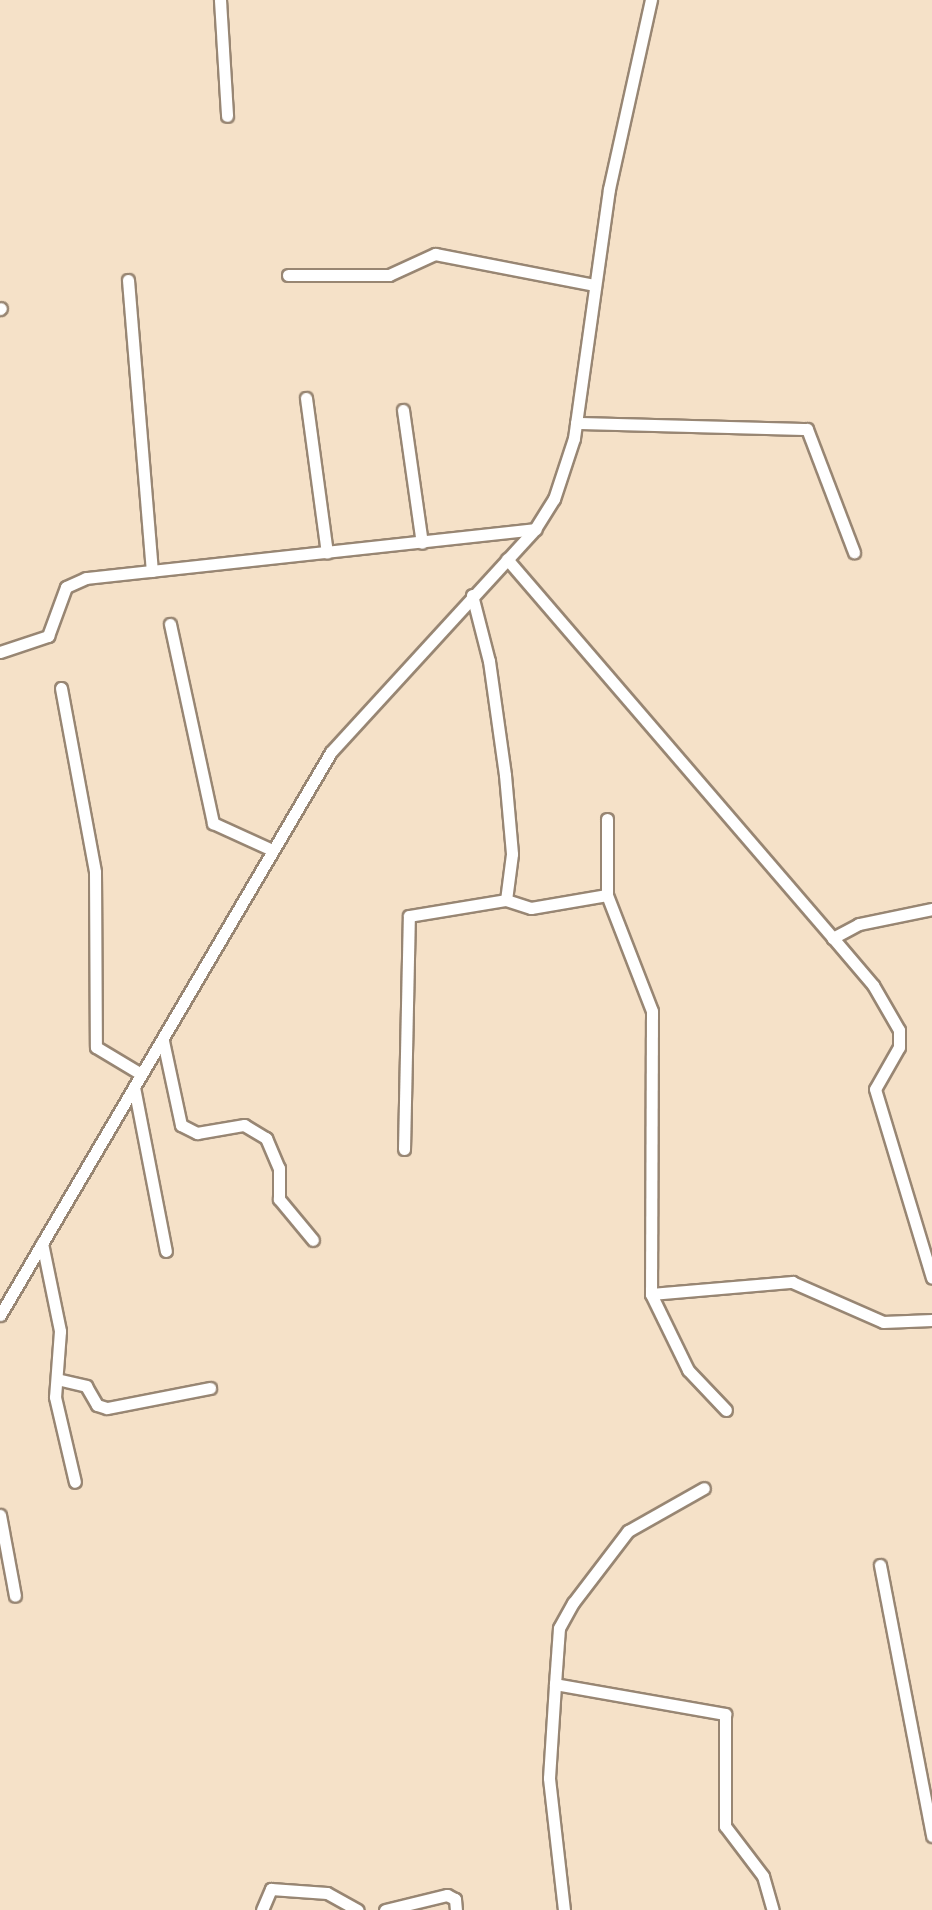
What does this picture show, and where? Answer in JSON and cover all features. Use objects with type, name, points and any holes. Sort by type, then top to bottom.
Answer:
[{"type":"street","points":[[220,0],[227,116]]},
{"type":"street","points":[[0,1315],[346,730],[536,529],[563,480],[576,423],[594,285],[651,0]]},
{"type":"street","points":[[288,275],[389,275],[435,254],[594,285]]},
{"type":"street","points":[[128,280],[152,572]]},
{"type":"street","points":[[306,398],[327,553]]},
{"type":"street","points":[[403,410],[422,543]]},
{"type":"street","points":[[576,423],[806,428],[854,552]]},
{"type":"street","points":[[0,652],[48,636],[73,582],[536,529]]},
{"type":"street","points":[[507,559],[873,985],[899,1030],[899,1048],[874,1089],[932,1278]]},
{"type":"street","points":[[472,596],[502,747],[512,854],[506,900]]},
{"type":"street","points":[[170,624],[213,823],[272,850]]},
{"type":"street","points":[[61,688],[95,872],[96,1047],[141,1074]]},
{"type":"street","points":[[606,819],[607,895],[654,1026],[651,1294],[688,1370],[726,1410]]},
{"type":"street","points":[[404,1148],[409,916],[506,900],[531,908],[607,895]]},
{"type":"street","points":[[833,938],[860,924],[932,909]]},
{"type":"street","points":[[163,1041],[181,1125],[197,1133],[244,1125],[266,1138],[278,1168],[279,1199],[313,1240]]},
{"type":"street","points":[[134,1087],[166,1250]]},
{"type":"street","points":[[42,1243],[60,1331],[60,1380],[55,1398],[75,1482]]},
{"type":"street","points":[[651,1294],[792,1282],[883,1322],[932,1320]]},
{"type":"street","points":[[60,1380],[86,1386],[97,1405],[107,1408],[210,1388]]},
{"type":"street","points":[[564,1910],[549,1778],[564,1616],[628,1531],[704,1488]]},
{"type":"street","points":[[0,1515],[16,1596]]},
{"type":"street","points":[[880,1565],[932,1836]]},
{"type":"street","points":[[555,1684],[725,1714],[725,1826],[763,1876],[773,1910]]},
{"type":"street","points":[[262,1910],[272,1889],[327,1892],[358,1910]]},
{"type":"street","points":[[385,1910],[447,1895],[456,1899],[456,1910]]}]
